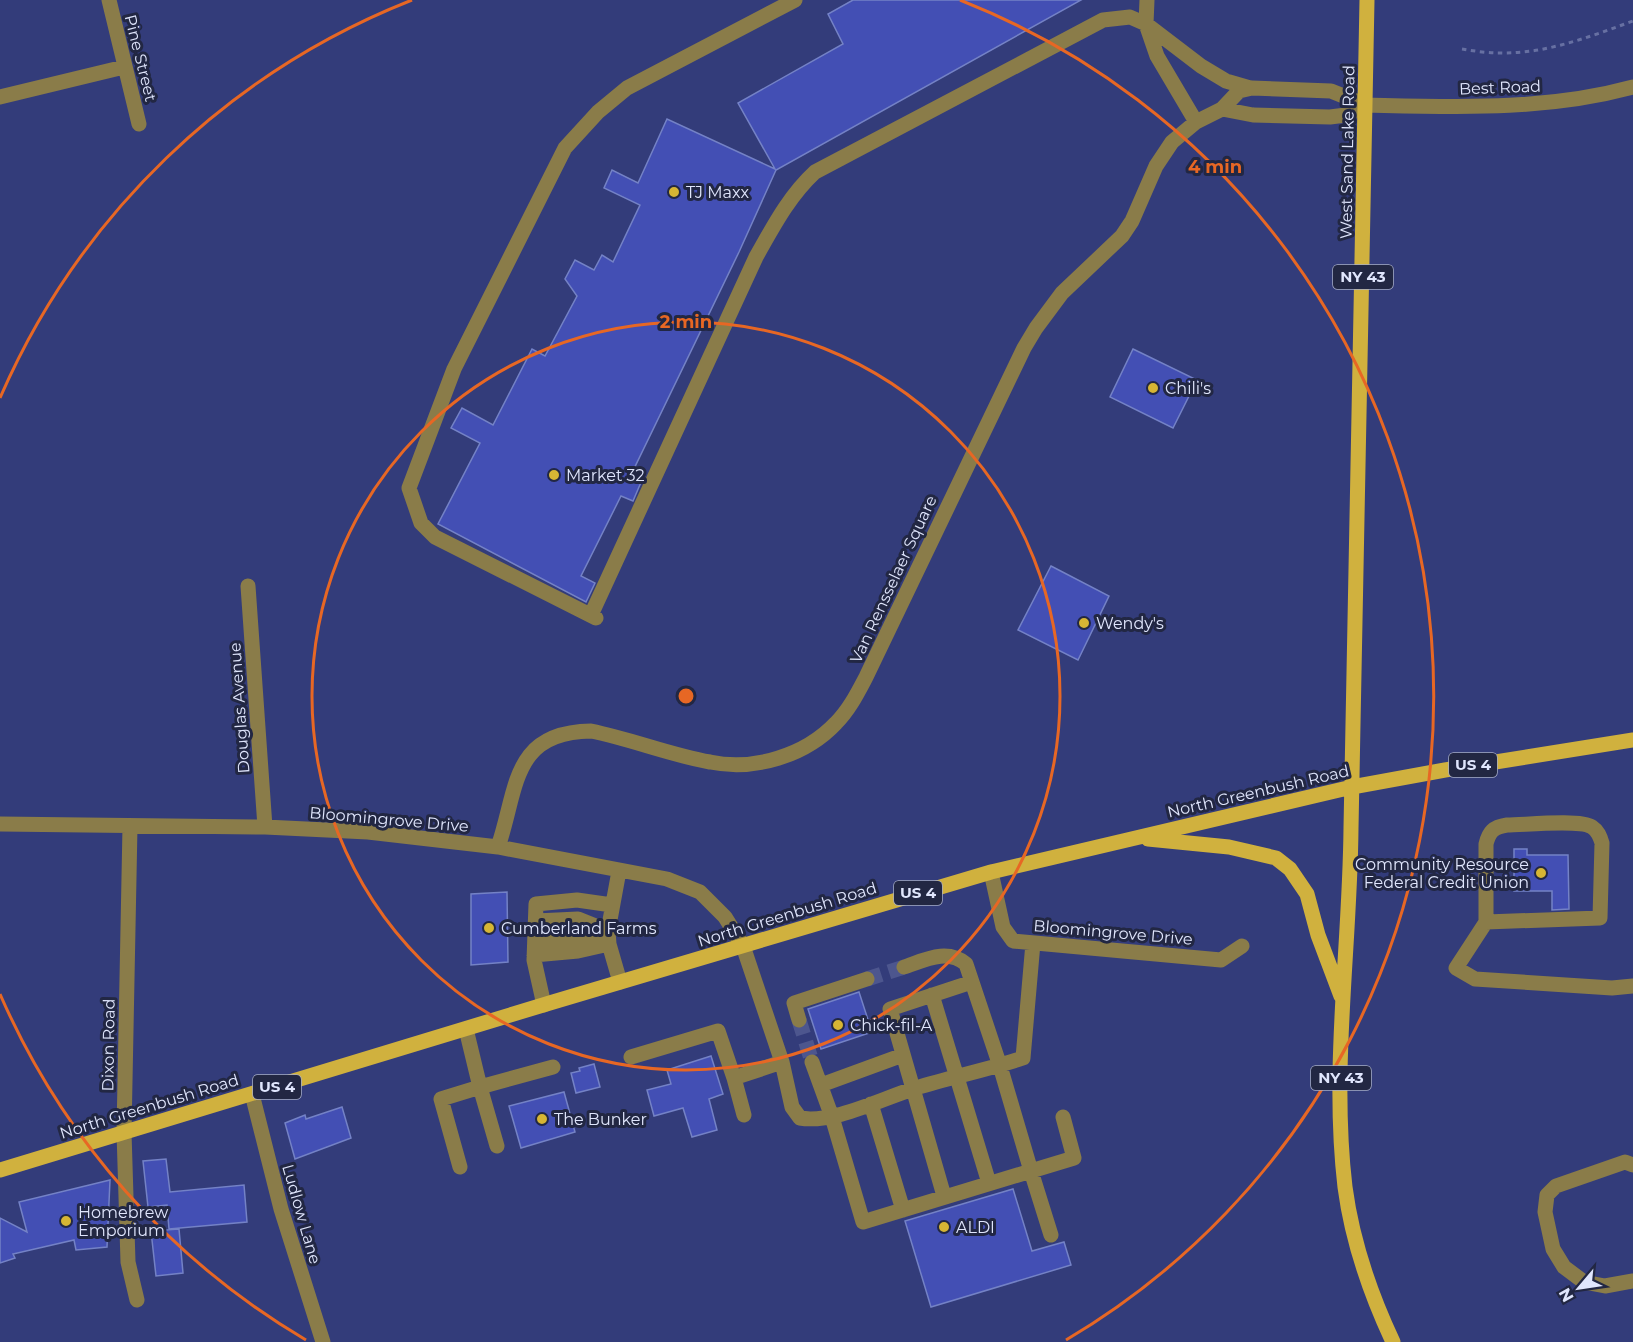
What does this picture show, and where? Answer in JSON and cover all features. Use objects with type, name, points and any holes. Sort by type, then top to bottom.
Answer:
[{"type":"main road","name":"West Sand Lake Road","points":[[1352,788],[1367,0]]},
{"type":"main road","name":"North Greenbush Road","points":[[0,1170],[991,872],[1352,788],[1445,770],[1633,740]]},
{"type":"main road","name":"NY 43","points":[[1352,788],[1341,1108],[1346,1189],[1352,1227],[1362,1265],[1393,1342]]},
{"type":"main road","points":[[1133,838],[1229,847],[1276,858],[1290,869],[1308,894],[1318,935],[1344,1003]]},
{"type":"street","name":"Pine Street","points":[[109,0],[140,124]]},
{"type":"street","points":[[795,0],[627,88],[598,112],[565,148],[454,369],[409,488],[421,522],[435,537],[594,617],[756,257],[784,208],[815,172],[1088,26],[1120,17],[1130,17],[1146,24],[1201,66],[1226,81],[1252,88],[1331,91],[1366,105]]},
{"type":"street","points":[[1147,0],[1146,24],[1157,56],[1196,122]]},
{"type":"street","points":[[0,97],[124,67]]},
{"type":"street","name":"Best Road","points":[[1366,105],[1518,106],[1581,99],[1633,87]]},
{"type":"street","name":"Van Rensselaer Square","points":[[498,847],[520,769],[541,743],[556,735],[591,730],[693,759],[735,765],[755,764],[776,759],[817,740],[835,724],[850,706],[866,678],[1001,394],[1036,328],[1062,293],[1122,236],[1132,221],[1156,166],[1172,142],[1196,122],[1222,108],[1239,91],[1252,88]]},
{"type":"street","points":[[1222,108],[1253,115],[1330,117],[1346,115],[1366,105]]},
{"type":"street","name":"Douglas Avenue","points":[[248,586],[265,827]]},
{"type":"street","points":[[1486,922],[1600,918],[1602,843],[1599,833],[1591,825],[1578,823],[1507,825],[1489,832],[1486,844],[1486,922],[1456,968],[1476,979],[1612,988],[1633,986]]},
{"type":"street","name":"Bloomingrove Drive","points":[[0,824],[265,827],[368,832],[498,847],[667,879],[700,892],[725,917],[743,946],[782,1062],[792,1107],[800,1118],[811,1120],[832,1117]]},
{"type":"street","name":"Dixon Road","points":[[130,826],[124,1132],[128,1262],[137,1300]]},
{"type":"street","points":[[619,871],[608,938],[620,982]]},
{"type":"street","name":"Bloomingrove Drive","points":[[991,872],[1003,927],[1013,941],[1221,960],[1242,946]]},
{"type":"street","points":[[544,1005],[535,932],[536,904],[577,900],[612,904]]},
{"type":"street","points":[[535,932],[578,919],[608,938]]},
{"type":"street","points":[[535,932],[578,940],[608,938]]},
{"type":"street","points":[[832,1117],[955,1076],[1000,1066],[1023,1058],[1033,943]]},
{"type":"street","points":[[904,967],[933,958],[957,956],[966,964],[1000,1066],[1051,1235]]},
{"type":"street","points":[[800,1020],[794,1003],[867,979]]},
{"type":"street","points":[[944,1196],[890,1009],[972,982]]},
{"type":"street","points":[[932,995],[989,1184]]},
{"type":"street","points":[[466,1029],[497,1146]]},
{"type":"street","points":[[632,1057],[718,1031],[744,1115]]},
{"type":"street","points":[[821,1085],[903,1055]]},
{"type":"street","points":[[734,1078],[782,1062]]},
{"type":"street","points":[[812,1062],[832,1117],[863,1222],[1074,1158],[1063,1116]]},
{"type":"street","points":[[460,1167],[441,1099],[553,1067]]},
{"type":"street","name":"Ludlow Lane","points":[[252,1094],[281,1209],[322,1342]]},
{"type":"street","points":[[871,1104],[903,1210]]},
{"type":"street","points":[[1633,1165],[1625,1162],[1556,1186],[1547,1195],[1545,1212],[1552,1250],[1564,1267],[1584,1282],[1605,1286],[1633,1281]]},
{"type":"path","points":[[1462,49],[1497,54],[1537,51],[1576,42],[1633,21]]},
{"type":"building","points":[[853,0],[1081,0],[776,170],[631,475],[642,480],[633,501],[621,496],[581,576],[595,583],[586,602],[438,524],[480,443],[451,428],[462,408],[493,425],[532,349],[545,356],[577,296],[565,279],[575,260],[594,270],[602,255],[613,262],[640,205],[604,188],[612,170],[638,183],[667,119],[775,169],[738,103],[843,44],[828,14]]},
{"type":"building","name":"Chili's","points":[[1133,349],[1197,380],[1173,428],[1110,397]]},
{"type":"building","points":[[1051,566],[1109,596],[1078,660],[1018,630]]},
{"type":"building","name":"Community Resource Federal Credit Union","points":[[1514,849],[1527,849],[1527,855],[1568,855],[1569,909],[1552,910],[1552,891],[1514,891]]},
{"type":"building","name":"Cumberland Farms","points":[[507,892],[508,962],[471,965],[471,894]]},
{"type":"building","points":[[859,992],[872,1032],[821,1049],[808,1009]]},
{"type":"building","points":[[711,1056],[723,1094],[709,1099],[717,1130],[692,1137],[683,1108],[654,1116],[647,1090],[671,1084],[667,1070]]},
{"type":"building","points":[[594,1064],[600,1087],[576,1093],[571,1073]]},
{"type":"building","name":"The Bunker","points":[[564,1092],[575,1132],[521,1148],[509,1106]]},
{"type":"building","points":[[342,1107],[351,1138],[295,1159],[285,1123],[305,1115],[306,1119]]},
{"type":"building","points":[[166,1159],[170,1192],[244,1185],[247,1222],[169,1229],[167,1205],[148,1207],[143,1161]]},
{"type":"building","name":"Homebrew Emporium","points":[[110,1180],[107,1247],[76,1250],[74,1240],[13,1254],[15,1258],[0,1263],[0,1218],[27,1232],[19,1202]]},
{"type":"building","points":[[1013,1189],[1032,1251],[1064,1242],[1071,1265],[931,1307],[905,1221]]},
{"type":"building","points":[[179,1229],[183,1273],[156,1276],[151,1231]]},
{"type":"tunnel","points":[[867,979],[904,967]]},
{"type":"tunnel","points":[[799,1020],[812,1062]]},
{"type":"place","name":"TJ Maxx","points":[[674,192]]},
{"type":"place","name":"Chili's","points":[[1153,388]]},
{"type":"place","name":"Market 32","points":[[554,475]]},
{"type":"place","name":"Wendy's","points":[[1084,623]]},
{"type":"place","name":"Community Resource Federal Credit Union","points":[[1541,873]]},
{"type":"place","name":"Cumberland Farms","points":[[489,928]]},
{"type":"place","name":"Chick-fil-A","points":[[838,1025]]},
{"type":"place","name":"The Bunker","points":[[542,1119]]},
{"type":"place","name":"Homebrew Emporium","points":[[66,1221]]},
{"type":"place","name":"ALDI","points":[[944,1227]]}]
